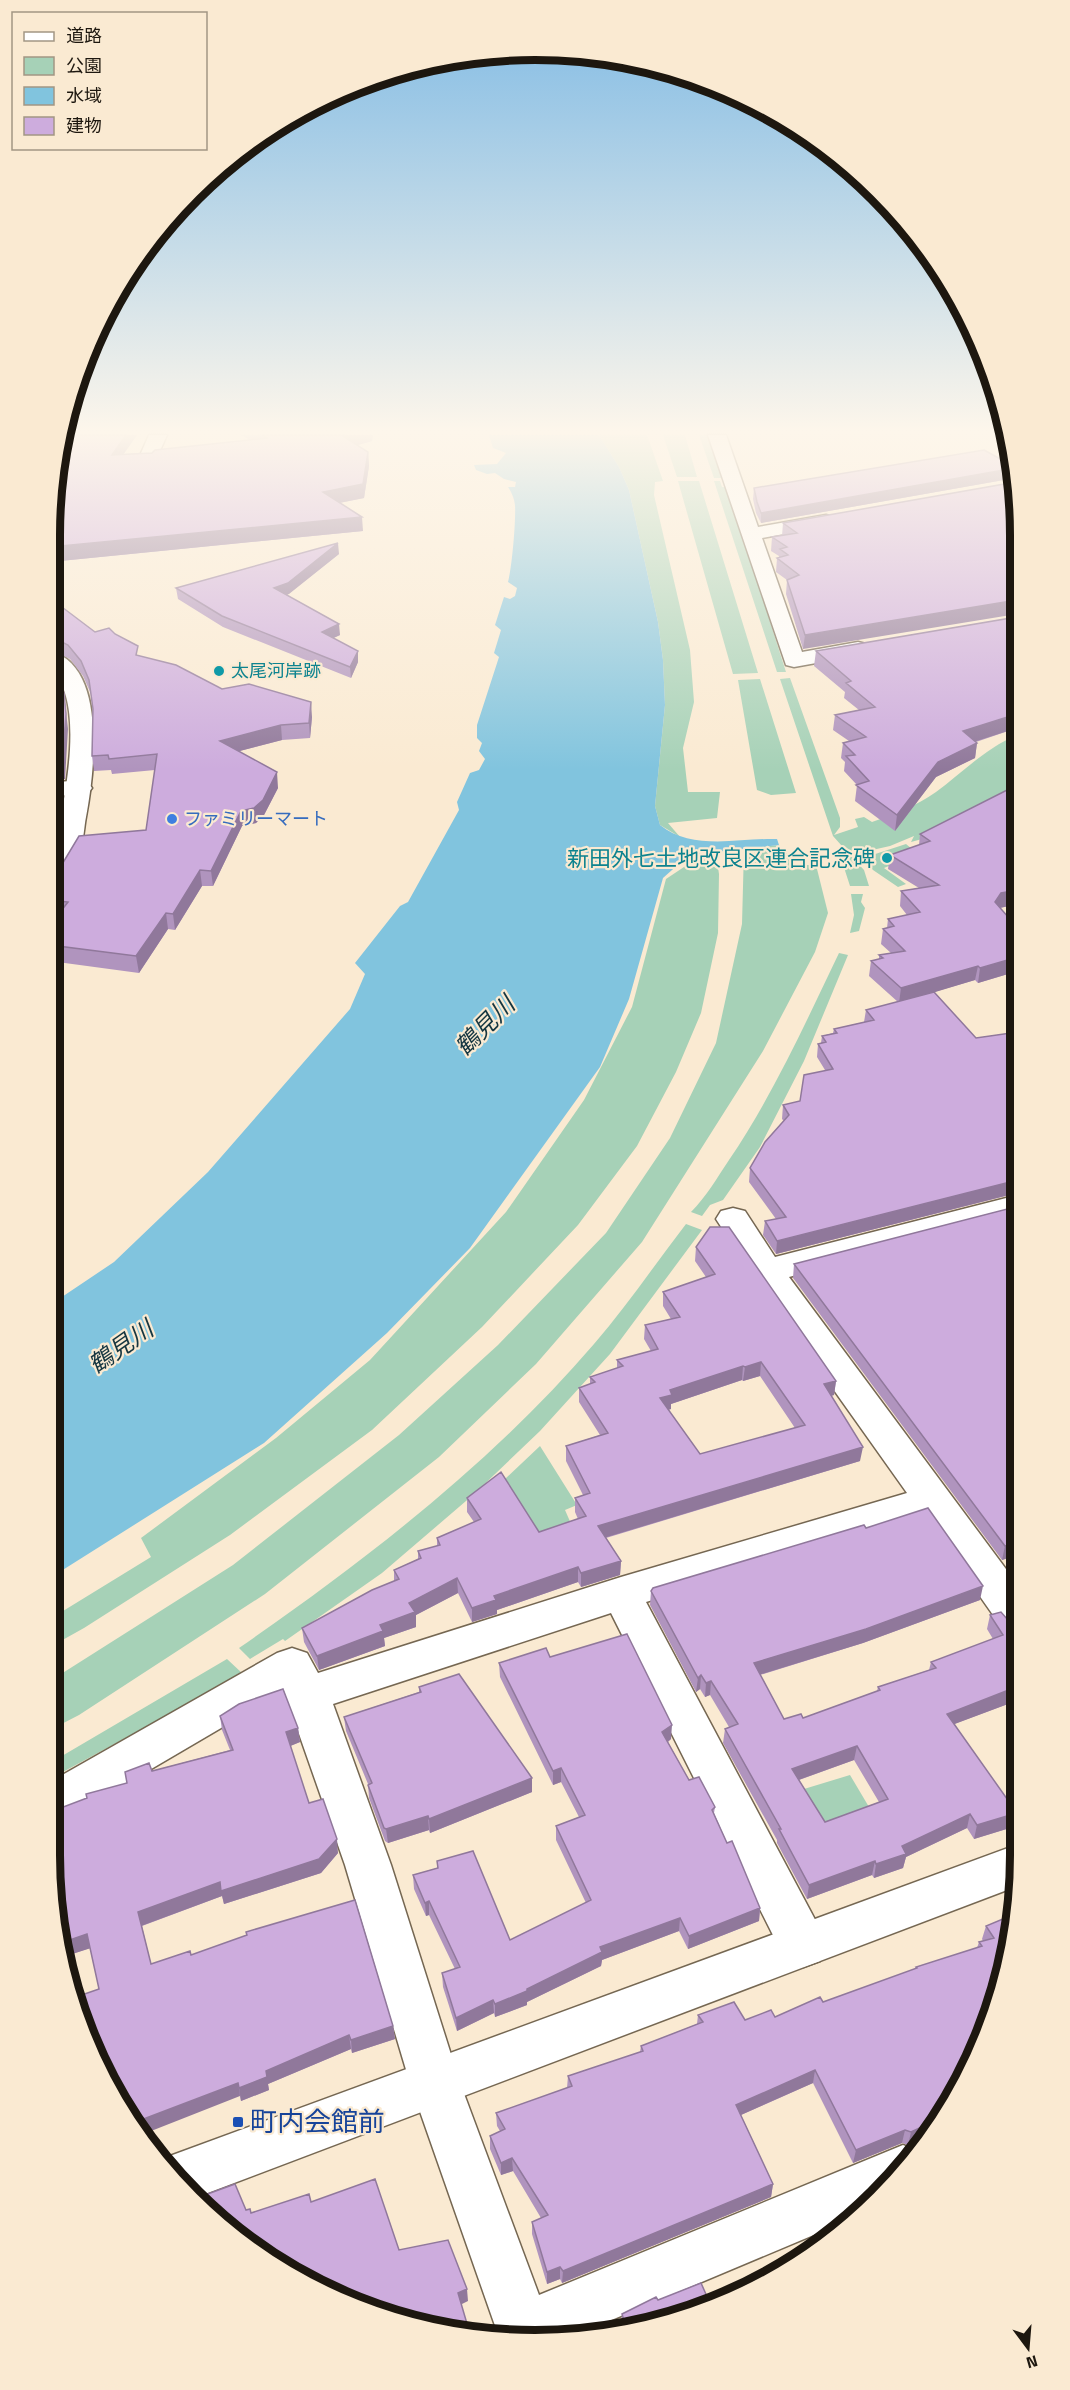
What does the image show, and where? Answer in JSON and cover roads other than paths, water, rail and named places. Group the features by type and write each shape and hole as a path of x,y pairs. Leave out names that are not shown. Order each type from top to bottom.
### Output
{"street":[{"path":"754,547 794,660 876,646"},
{"path":"60,666 65,670 68,698 83,738 79,788 67,849 60,861"},
{"path":"60,789 79,788"},
{"path":"767,1271 1010,1208"},
{"path":"733,1219 767,1271 1010,1606"},
{"path":"308,1694 621,1593 935,1500"},
{"path":"621,1593 803,1945"},
{"path":"60,1799 292,1665 308,1694 370,1872 435,2083 524,2330"},
{"path":"185,2175 1010,1868"},
{"path":"538,2330 880,2181"}],"water":[{"name":"鶴見川","path":"513,547 641,547 658,622 663,660 665,705 655,806 660,825 673,833 701,841 777,839 779,845 716,852 681,862 663,878 629,999 600,1067 470,1248 387,1333 264,1443 60,1572 60,1298 114,1262 208,1172 350,1009 365,974 355,963 400,906 408,902 459,810 457,802 470,773 479,770 485,759 479,751 482,743 477,738 477,725 499,657 494,653 501,630 495,625 504,597 510,599 515,596 517,588 508,582"}],"place":[{"name":"太尾河岸跡","path":"219,671"},
{"name":"ファミリーマート","path":"172,819"},
{"name":"新田外七土地改良区連合記念碑","path":"887,858"},
{"name":"町内会館前","path":"238,2122"}]}
